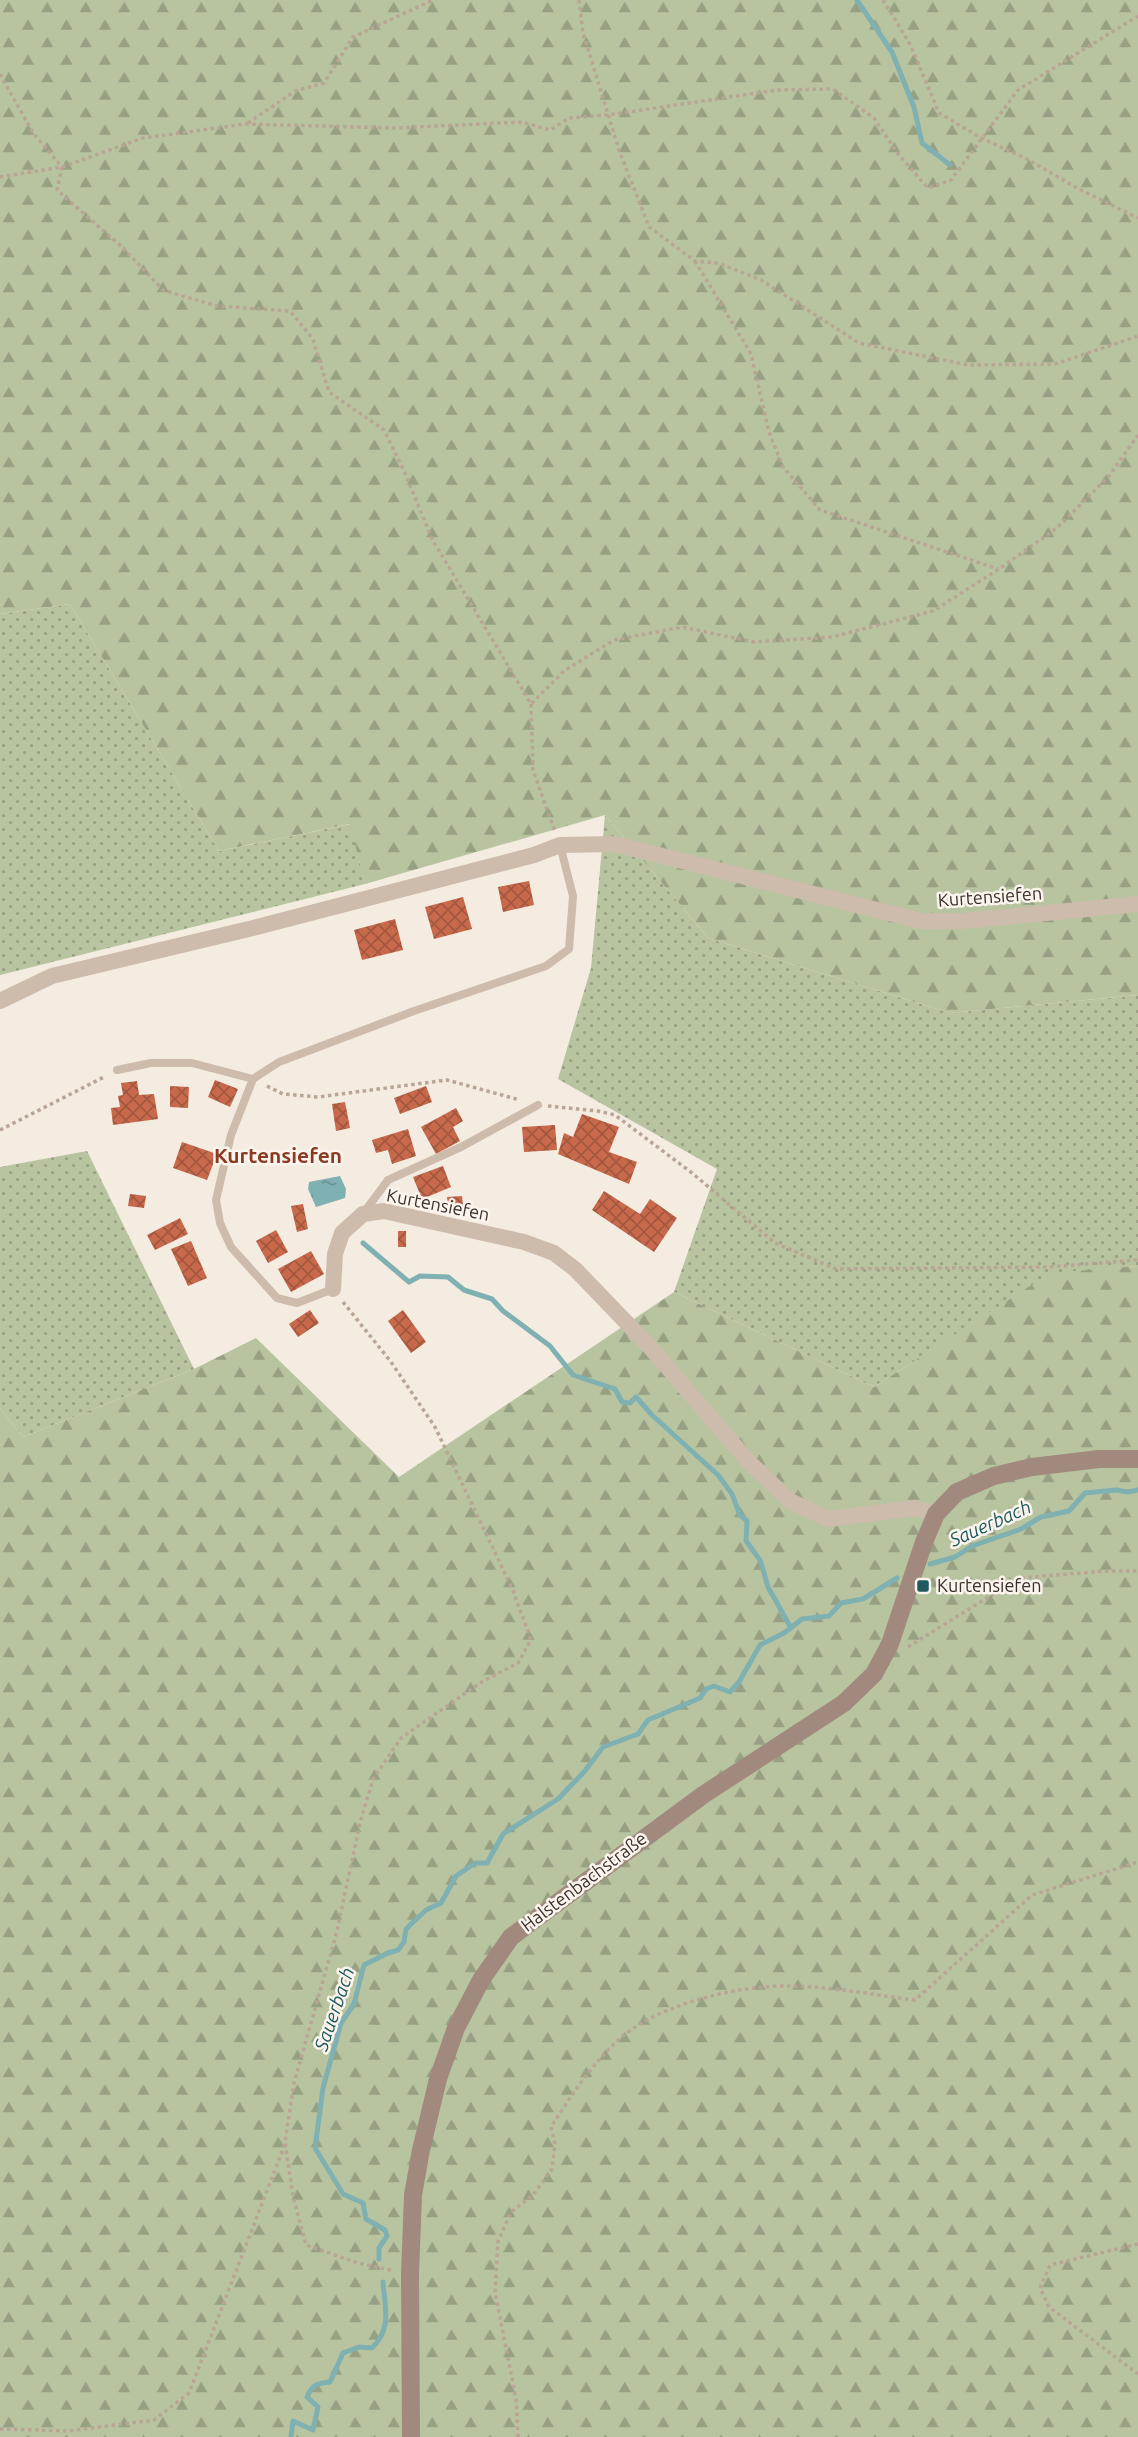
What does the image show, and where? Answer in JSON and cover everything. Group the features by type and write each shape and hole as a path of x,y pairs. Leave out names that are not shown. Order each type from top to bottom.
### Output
{"street":[{"name":"Kurtensiefen","path":"0,1001 52,976 253,929 534,855 560,845 615,844 921,921 964,921 1138,904"},
{"name":"Kurtensiefen","path":"333,1289 335,1254 342,1233 363,1214 384,1211 524,1242 554,1253 575,1269 650,1347 748,1461 790,1501 828,1519 914,1508 936,1514"},
{"path":"936,1514 957,1492 994,1476 1032,1466 1100,1460 1138,1460"},
{"name":"Halstenbachstraße","path":"411,2437 410,2274 413,2195 438,2079 456,2028 481,1980 511,1937 703,1795 844,1703 874,1674 890,1644 936,1514"}],"lane":[{"path":"333,1289 296,1303 277,1298 231,1247 220,1223 216,1200 231,1135 253,1079 279,1062 414,1011 547,966 569,949 573,896 560,845"},
{"path":"117,1070 152,1063 192,1063 253,1079"},
{"path":"363,1214 388,1180 461,1147 538,1105"}],"path":[{"path":"246,124 295,91 324,83 353,37 433,0"},
{"path":"579,0 583,33 618,150 649,227 695,261 751,354 769,432 783,467 820,510 999,569"},
{"path":"883,0 911,46 939,113 983,139 1027,159 1077,188 1138,218"},
{"path":"0,177 62,167 143,138 246,124 396,128 522,122 550,130 569,118 777,90 833,89 874,118 898,154 928,188 951,180 1018,90 1138,16"},
{"path":"0,74 33,133 62,167"},
{"path":"62,167 57,190 122,247 163,290 216,306 290,311 313,339 329,392 384,430 432,539 531,705 533,771 560,845"},
{"path":"695,261 718,263 761,280 859,343 968,365 1055,364 1138,336"},
{"path":"531,705 564,671 614,640 682,627 754,642 832,637 933,611 999,569 1057,527 1109,476 1138,435"},
{"path":"0,1130 117,1070"},
{"path":"253,1079 284,1094 318,1097 447,1080 538,1105 615,1115 692,1173 775,1243 836,1269 1047,1267 1138,1260"},
{"path":"0,2429 69,2431 154,2420 189,2393 285,2142 294,2083 336,1935 360,1823 373,1779 401,1738 480,1683 518,1663 531,1640 512,1588 435,1427 391,1362 333,1289"},
{"path":"890,1644 909,1647 1019,1578 1138,1571"},
{"path":"518,2437 516,2399 495,2292 498,2241 511,2212 533,2195 552,2169 555,2144 551,2127 575,2088 618,2040 661,2012 724,1993 790,1986 915,2000 1032,1895 1138,1862"},
{"path":"285,2142 293,2196 306,2245 358,2263 410,2274"},
{"path":"1138,2244 1050,2265 1040,2288 1049,2307 1138,2374"}],"green space":[{"path":"0,0 1138,0 1138,995 950,1013 708,938 605,815 365,884 350,824 219,851 70,604 0,614"},
{"path":"70,604 219,851 351,824 365,884 0,975 0,614"},
{"path":"605,815 708,938 950,1013 1138,995 1138,1266 1050,1274 874,1387 674,1292 717,1169 558,1079 591,968"},
{"path":"87,1151 194,1369 23,1437 0,1408 0,1167"},
{"path":"1138,1266 1138,2437 0,2437 0,1408 23,1437 194,1369 256,1338 399,1477 674,1292 874,1387 1050,1273"}],"water":[{"path":"340,1176 346,1189 345,1198 316,1207 308,1189 309,1182"}],"building":[{"path":"529,881 534,905 503,912 498,887"},
{"path":"463,897 472,929 434,939 425,907"},
{"path":"395,919 403,950 362,960 354,930"},
{"path":"215,1080 238,1089 230,1107 208,1097"},
{"path":"137,1081 139,1095 154,1094 158,1119 113,1125 111,1108 120,1107 118,1096 123,1095 121,1083"},
{"path":"170,1086 189,1087 188,1108 170,1107"},
{"path":"426,1086 432,1102 400,1114 394,1098"},
{"path":"345,1102 350,1128 336,1131 332,1104"},
{"path":"456,1108 463,1121 453,1127 460,1141 436,1154 421,1127"},
{"path":"582,1114 619,1127 609,1152 637,1162 629,1184 558,1154 564,1133 573,1137"},
{"path":"555,1125 557,1150 524,1152 522,1127"},
{"path":"408,1129 416,1156 392,1164 388,1150 376,1153 372,1140"},
{"path":"182,1142 217,1154 207,1180 173,1168"},
{"path":"443,1166 451,1187 422,1199 413,1177"},
{"path":"604,1191 640,1214 650,1199 677,1218 654,1252 592,1210"},
{"path":"130,1194 146,1196 144,1208 128,1206"},
{"path":"462,1196 463,1205 448,1206 447,1197"},
{"path":"303,1204 308,1229 297,1232 291,1206"},
{"path":"180,1218 188,1234 155,1250 147,1235"},
{"path":"276,1230 288,1252 268,1263 256,1241"},
{"path":"398,1231 406,1231 406,1247 398,1247"},
{"path":"191,1241 207,1278 188,1286 171,1249"},
{"path":"311,1251 324,1274 291,1292 278,1269"},
{"path":"310,1310 319,1323 298,1337 289,1324"},
{"path":"403,1310 426,1342 411,1353 388,1321"}],"waterway":[{"path":"857,0 892,52 914,107 922,143 950,165"},
{"path":"363,1243 409,1282 420,1276 448,1277 464,1290 492,1299 503,1311 550,1346 573,1375 615,1389 622,1402 630,1403 636,1397 718,1475 732,1494 740,1515 747,1521 746,1541 760,1560 768,1587 791,1628"},
{"name":"Sauerbach","path":"930,1564 955,1557 972,1546 1021,1529 1041,1517 1069,1511 1085,1493 1138,1490"},
{"name":"Sauerbach","path":"379,2259 379,2248 387,2236 385,2230 366,2219 363,2203 343,2194 315,2148 323,2088 341,2023 354,2004 364,1965 398,1950 404,1942 406,1929 426,1910 441,1903 456,1876 475,1863 487,1863 503,1834 558,1799 603,1747 638,1734 648,1720 700,1698 706,1689 714,1686 730,1692 739,1682 760,1645 784,1633 802,1619 829,1616 841,1603 863,1599 897,1578"},
{"name":"Sauerbach","path":"291,2437 293,2421 313,2430 318,2407 307,2397 316,2385 330,2382 343,2353 359,2347 372,2348 378,2341 386,2318 383,2282"}],"place":[{"name":"Kurtensiefen","path":"923,1586"}],"district":[{"name":"Kurtensiefen","path":"278,1156"}]}
